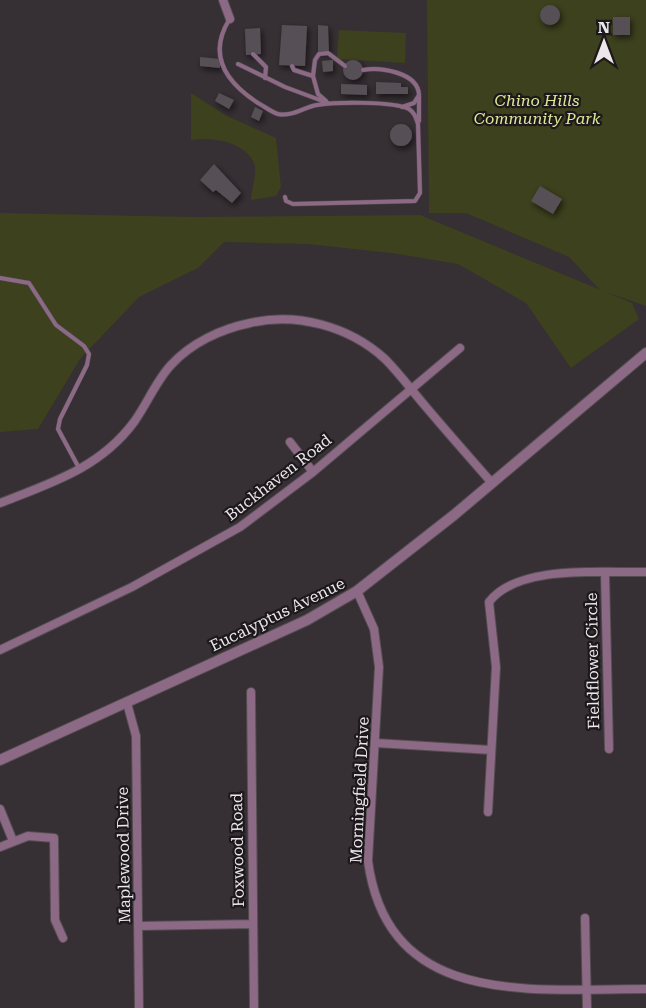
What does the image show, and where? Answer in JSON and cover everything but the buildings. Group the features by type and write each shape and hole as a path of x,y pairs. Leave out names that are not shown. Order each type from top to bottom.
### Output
{"street":[{"path":"223,0 230,19"},
{"path":"0,503 80,469 114,447 134,421 170,365 198,344 227,328 262,320 297,318 333,328 358,340 384,359 492,483"},
{"name":"Buckhaven Road","path":"0,650 132,587 240,527 313,471 460,348"},
{"name":"Eucalyptus Avenue","path":"0,760 307,620 357,591 492,483 646,353"},
{"path":"290,442 313,471"},
{"path":"488,812 496,666 489,602 498,591 538,577 646,572"},
{"name":"Fieldflower Circle","path":"605,573 609,749"},
{"name":"Morningfield Drive","path":"357,591 374,629 380,667 368,861 372,891 380,914 401,945 425,967 456,982 490,990 646,989"},
{"name":"Foxwood Road","path":"250,692 254,1008"},
{"name":"Maplewood Drive","path":"127,703 136,735 139,1008"},
{"path":"376,743 491,750"},
{"path":"0,809 13,841"},
{"path":"0,847 28,836 54,838 55,920 63,938"},
{"path":"585,918 587,1008"},
{"path":"138,926 253,924"}],"lane":[{"path":"230,19 220,46 223,68 228,79 242,93 276,114 297,112 329,103"},
{"path":"253,54 266,67 265,78"},
{"path":"329,103 318,94 313,76 315,60 319,54 332,55 345,66"},
{"path":"238,64 265,78 329,103 402,107 414,103 419,95"},
{"path":"292,66 294,70 313,76"},
{"path":"285,197 286,201 293,204 415,201 420,193 419,95 415,85 399,73 381,68 363,70"},
{"path":"402,107 415,115 418,124"},
{"path":"0,278 29,283 56,325 84,346 89,354 87,365 60,419 58,429 80,469"}],"green space":[{"name":"Chino Hills Community Park","path":"427,0 646,0 646,306 600,290 569,257 466,213 429,213"},
{"path":"339,30 406,33 405,63 337,59"},
{"path":"191,93 227,116 276,138 281,187 276,196 251,200 255,167 243,150 217,140 191,140"},
{"path":"0,213 192,217 420,215 632,303 639,319 571,368 526,303 458,264 392,253 307,244 224,242 198,268 139,297 80,359 38,429 0,432"}]}
